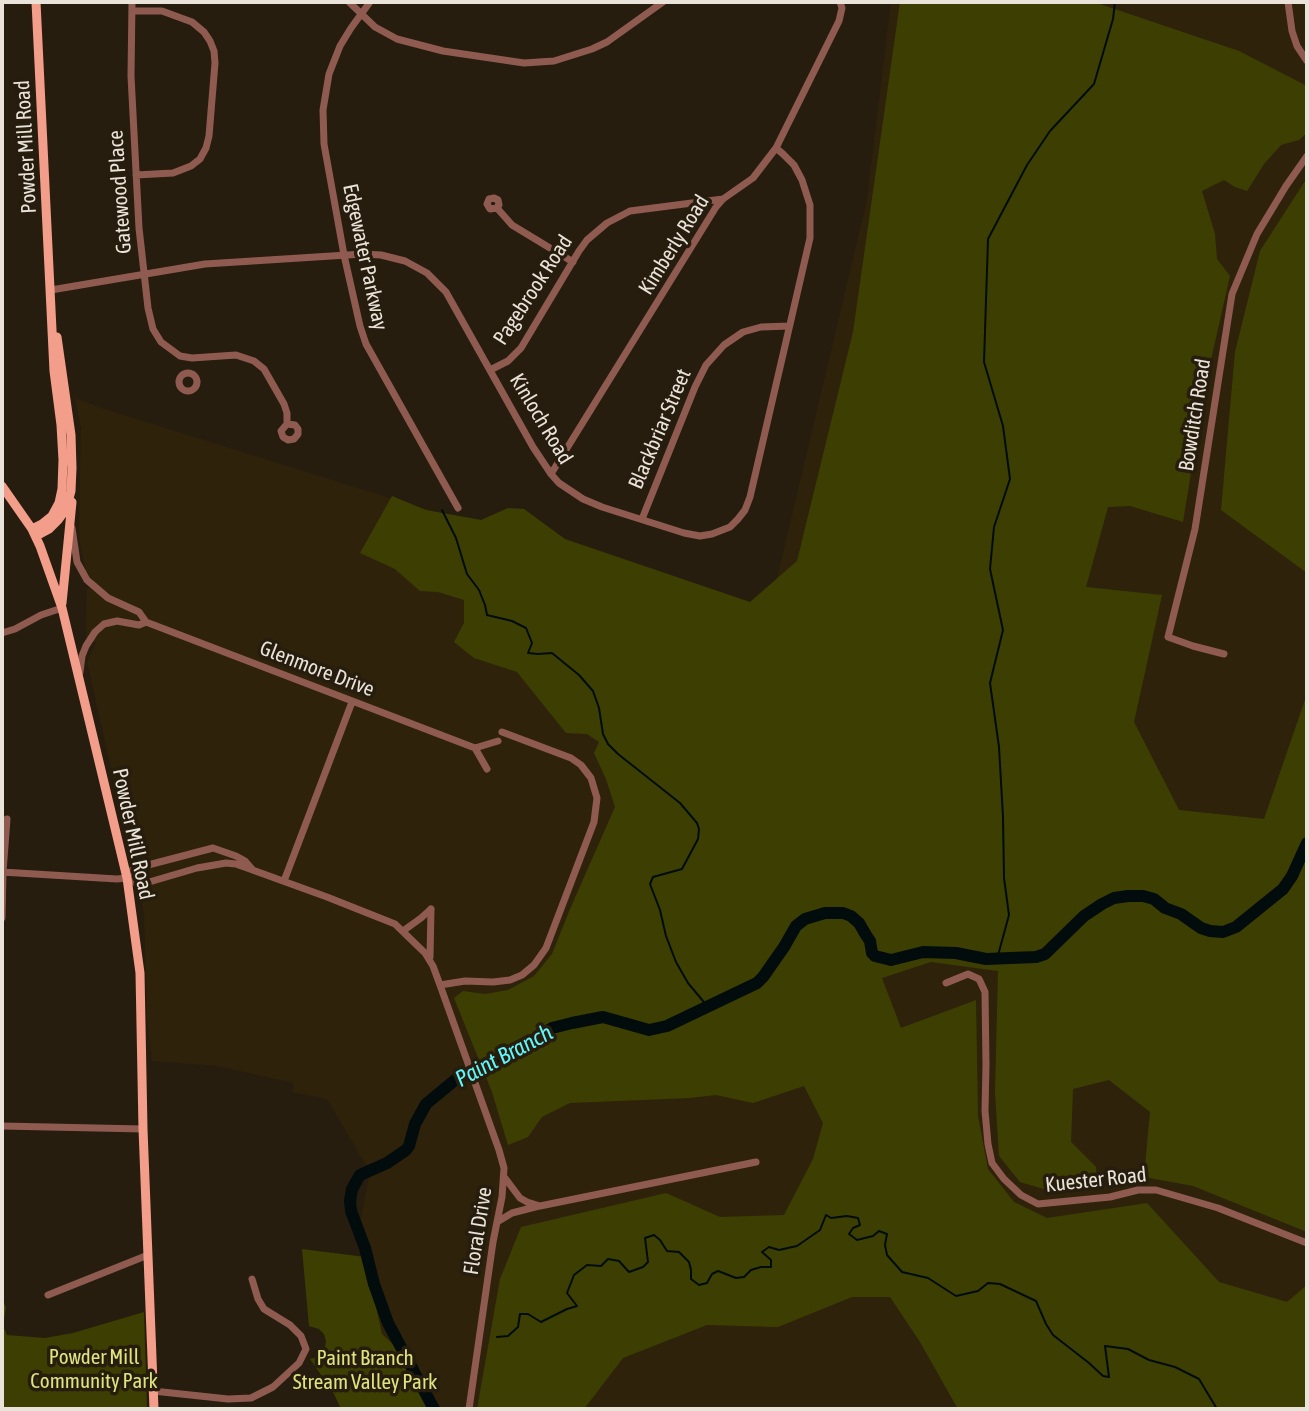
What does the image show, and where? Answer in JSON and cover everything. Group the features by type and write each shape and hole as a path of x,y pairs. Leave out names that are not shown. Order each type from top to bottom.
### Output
{"main road":[{"name":"Powder Mill Road","path":"34,532 52,516 59,503 63,460 54,371 36,2"},
{"name":"Powder Mill Road","path":"34,532 48,529 58,520 66,509 71,491 71,435 51,290"},
{"path":"62,608 72,511 72,468"},
{"path":"2,486 34,532"},
{"name":"Powder Mill Road","path":"34,532 62,608 127,878 140,973 142,1129 154,1409"}],"street":[{"name":"Gatewood Place","path":"132,2 131,76 136,175 148,308 153,329 161,342 180,356 192,358"},
{"path":"349,2 380,31 403,41 458,54 534,63 560,60 599,46 663,2"},
{"name":"Edgewater Parkway","path":"370,2 360,13 334,60 323,110 324,144 344,255 366,344 458,508"},
{"name":"Kimberly Road","path":"551,474 716,207 753,178 775,148 839,21 840,2"},
{"path":"1287,2 1297,46 1307,61"},
{"path":"132,11 162,11 191,22 204,32 210,41 215,63 209,136 200,159 173,173 136,175"},
{"name":"Kinloch Road","path":"51,290 205,264 344,255 381,255 405,261 427,274 446,292 533,447 551,474 567,489 601,507 684,533 700,536 712,534 730,527 745,510 750,497 810,239 810,205 799,172 775,148"},
{"name":"Bowditch Road","path":"1224,654 1168,637 1195,528 1232,294 1257,234 1307,156"},
{"name":"Pagebrook Road","path":"490,370 508,361 521,348 587,240 596,231 618,216 645,208 723,199"},
{"path":"497,208 512,225 573,262"},
{"name":"Blackbriar Street","path":"642,519 695,387 711,359 724,345 743,332 761,327 789,326"},
{"path":"188,373 192,358 236,355 254,361 264,369 272,382 287,413 287,424"},
{"path":"72,511 72,534 78,562 87,580 108,598 139,612 146,622 139,625 117,621 104,624 95,632 82,656 81,687"},
{"path":"2,634 62,608"},
{"name":"Glenmore Drive","path":"146,622 475,748"},
{"path":"284,881 352,702"},
{"path":"440,985 465,981 510,980 522,975 534,965 546,948 594,822 597,798 590,778 581,765 571,758 502,732"},
{"path":"487,769 475,748 498,741"},
{"path":"2,918 2,872 7,819"},
{"name":"Floral Drive","path":"127,878 133,869 213,848 236,856 252,870"},
{"name":"Floral Drive","path":"2,872 127,878 139,885 197,868 236,864 395,924 425,953 440,985 504,1168 469,1409"},
{"path":"403,931 431,909 429,960"},
{"name":"Kuester Road","path":"946,983 968,974 979,979 985,992 985,1111 988,1144 992,1163 1021,1195 1038,1204 1156,1190 1218,1208 1307,1243"},
{"path":"2,1126 142,1129"},
{"path":"497,1222 512,1213 540,1206 756,1162"},
{"path":"504,1178 520,1198 540,1206"},
{"path":"48,1295 148,1255"},
{"path":"153,1391 228,1399 251,1398 273,1387 299,1363 306,1349 301,1336 290,1325 264,1309 252,1279"}],"shaded area":[{"path":"891,2 1307,2 1307,1409 433,1409 435,1403 420,1369 382,1334 359,1228 370,1172 327,1099 292,1092 294,1083 218,1066 152,1061 147,1018 144,913 87,662 96,643 86,638 87,589 94,582 86,570 81,551 81,427 75,398 768,616 867,200"}],"green space":[{"path":"900,2 1094,2 1239,51 1307,86 1307,133 1299,140 1281,145 1264,164 1247,191 1224,180 1202,191 1215,234 1217,259 1230,276 1205,386 1183,522 1130,506 1108,507 1086,587 1162,595 1134,722 1179,810 1264,819 1307,694 1307,1232 1193,1186 1144,1177 1150,1112 1109,1080 1073,1089 1071,1142 1096,1167 1097,1188 1057,1193 1020,1182 999,1156 995,1092 998,971 931,962 882,978 901,1028 976,1000 978,1116 988,1169 1014,1202 1047,1218 1147,1203 1219,1282 1287,1302 1307,1285 1307,1409 958,1409 920,1342 890,1297 852,1297 778,1327 707,1325 623,1358 584,1409 477,1409 500,1279 521,1227 666,1193 720,1217 784,1215 813,1159 823,1123 804,1086 753,1103 716,1095 570,1103 542,1117 528,1137 508,1145 492,1092 454,998 463,991 485,994 508,990 534,976 552,954 615,807 594,753 599,742 587,734 566,733 517,672 474,658 454,642 464,623 464,600 438,592 420,591 395,569 360,553 392,496 426,510 481,520 508,508 524,509 565,539 750,602 797,561 853,332"},
{"path":"1307,178 1307,573 1221,510 1235,352 1260,251"},
{"name":"Paint Branch Stream Valley Park","path":"302,1249 365,1257 382,1334 420,1369 435,1403 433,1409 341,1409 310,1359 319,1356 326,1341 319,1329 309,1326"},
{"name":"Powder Mill Community Park","path":"2,1299 6,1307 3,1326 7,1335 45,1338 73,1333 144,1312 147,1409 2,1409"}],"waterway":[{"path":"997,959 1009,915 1004,878 999,747 990,683 1003,630 990,569 994,527 1010,479 1003,426 984,362 988,239 1027,165 1050,131 1094,84 1113,19 1115,2"},
{"path":"442,510 456,538 467,574 479,590 487,615 512,621 526,628 532,643 528,653 552,653 579,675 593,691 608,744 680,803 697,823 698,839 682,869 653,877 650,884 676,962 688,983 708,1007"},
{"name":"Paint Branch","path":"434,1409 388,1323 350,1201 352,1189 360,1175 387,1163 406,1150 415,1124 426,1104 455,1080 515,1052 552,1028 603,1017 649,1030 667,1026 757,983 796,926 805,919 825,913 851,916 859,923 870,941 872,953 891,960 923,952 956,953 986,959 1036,957 1045,954 1084,916 1102,904 1114,898 1128,896 1154,899 1201,928 1223,932 1236,927 1283,889 1307,843"},
{"path":"497,1337 508,1336 518,1327 520,1314 528,1314 541,1322 577,1306 567,1293 574,1275 587,1265 601,1266 608,1259 619,1261 629,1272 643,1267 648,1262 645,1238 654,1235 667,1251 679,1252 689,1262 691,1279 699,1285 707,1283 712,1274 718,1271 736,1278 744,1277 751,1270 771,1267 771,1260 762,1252 769,1247 779,1250 797,1246 820,1230 826,1215 831,1218 847,1216 858,1218 860,1225 853,1228 849,1234 857,1240 873,1236 879,1231 887,1234 887,1255 902,1272 928,1278 956,1296 978,1291 988,1283 1000,1284 1036,1301 1053,1335 1103,1376 1109,1377 1105,1346 1128,1349 1199,1379 1217,1409"},
{"path":"422,1385 428,1380"}]}
